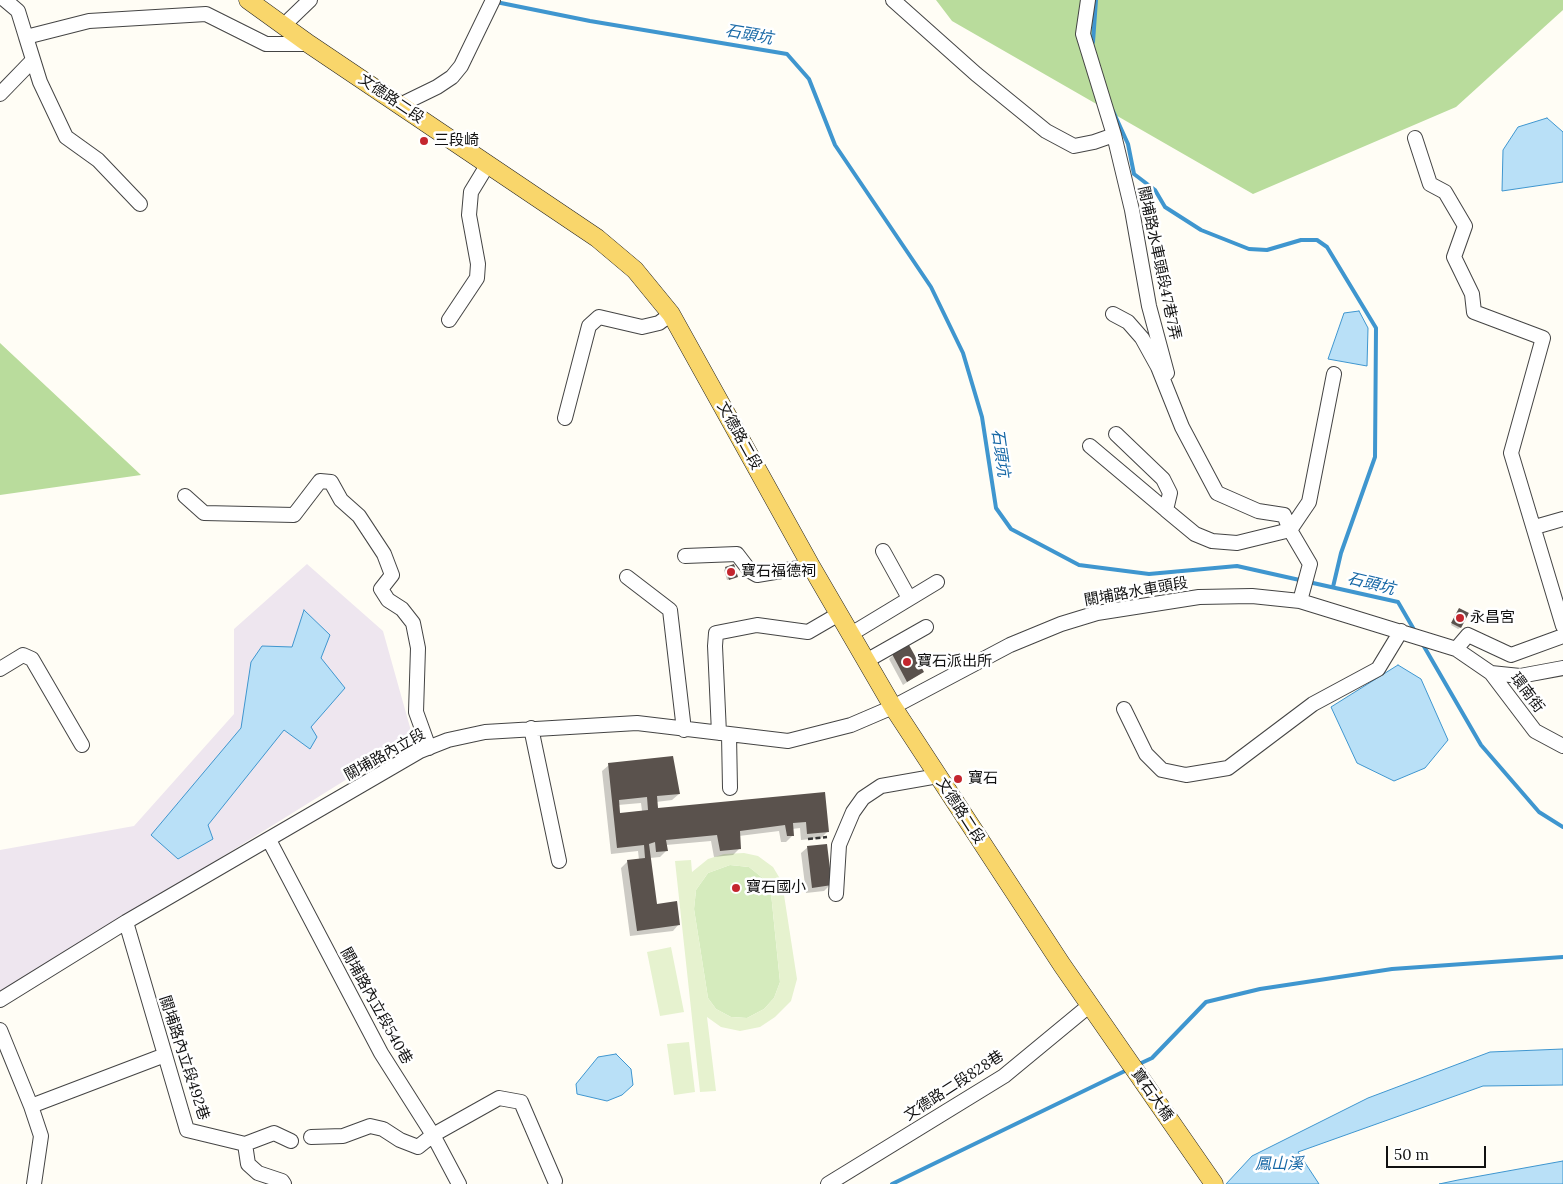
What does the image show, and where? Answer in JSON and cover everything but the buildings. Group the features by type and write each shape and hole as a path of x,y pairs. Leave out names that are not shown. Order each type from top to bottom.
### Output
{"main road":[{"name":"文德路二段","path":"248,0 309,44 596,238 634,270 671,314 811,566 893,707 1090,1006"},
{"name":"寶石大橋","path":"1090,1006 1214,1184"}],"street":[{"path":"5,0 18,11 40,82 66,137 98,160 140,204"},
{"path":"284,25 310,0"},
{"path":"895,0 976,74 1046,131 1074,146 1114,135"},
{"name":"關埔路水車頭段47巷7弄","path":"1088,0 1083,34 1114,135 1132,210 1149,306 1182,427"},
{"path":"400,105 437,88 452,77 461,66 491,4"},
{"path":"26,37 89,21 206,14 266,44 309,44"},
{"path":"0,94 33,60"},
{"path":"1415,138 1430,184 1445,192 1465,226 1454,257 1472,294 1474,312 1543,338 1511,453 1535,527 1563,626"},
{"path":"449,320 477,278 478,264 470,215 471,192 488,164"},
{"path":"565,418 589,326 598,317 642,327 659,323 671,314"},
{"path":"1113,314 1128,322 1142,338 1158,367 1182,427 1217,493 1258,511 1284,515 1290,530 1310,564 1300,602"},
{"path":"1090,446 1195,534 1212,541 1237,544 1290,530 1310,502 1334,374"},
{"path":"1116,434 1163,479 1170,493 1166,510"},
{"path":"185,496 204,513 294,515 320,481 331,482 341,500 359,516 384,554 392,575 381,589 388,600 402,609 413,623 418,648 416,712 429,748"},
{"path":"1535,527 1563,519"},
{"path":"883,551 910,598"},
{"path":"685,556 737,554 750,571 757,575 811,566"},
{"path":"627,578 670,610 684,730"},
{"path":"850,634 937,582"},
{"name":"關埔路水車頭段","path":"893,707 1010,645 1038,633 1097,613 1199,597 1252,596 1300,602 1456,649"},
{"path":"730,788 715,646 716,632 757,625 808,632 839,614"},
{"path":"866,661 926,626"},
{"path":"1124,709 1146,754 1162,770 1186,775 1228,768 1313,704 1378,669 1401,631"},
{"path":"1563,636 1511,655 1468,635 1456,649 1491,673 1520,676 1563,668"},
{"path":"0,669 22,656 32,659 82,745"},
{"name":"環南街","path":"1491,673 1535,731 1563,746"},
{"name":"關埔路內立段","path":"0,1000 126,922 429,748 448,740 485,732 637,723 788,741 851,725 893,707"},
{"path":"531,728 559,861"},
{"path":"836,894 839,845 853,812 863,798 881,786 938,776"},
{"name":"關埔路內立段540巷","path":"269,840 381,1053 432,1135 459,1184"},
{"name":"關埔路內立段492巷","path":"126,922 187,1130 246,1144"},
{"name":"文德路二段828巷","path":"828,1184 1004,1076 1090,1006"},
{"path":"0,1030 41,1136 34,1184"},
{"path":"31,1106 165,1054"},
{"path":"311,1136 343,1136 370,1126 384,1129 400,1140 418,1147 432,1135 499,1098 521,1102 555,1181"},
{"path":"284,1184 282,1180 258,1173 248,1164 246,1144 274,1133 291,1141"}],"shaded area":[{"path":"307,564 383,631 413,738 0,995 0,850 134,826 234,714 234,629"}],"green space":[{"path":"936,0 1563,0 1563,10 1456,107 1253,194 952,21"},
{"path":"0,343 141,475 0,495"},
{"path":"744,853 758,856 773,867 782,882 797,979 791,1001 775,1017 760,1027 740,1031 721,1027 707,1017 716,1091 700,1092 675,861 691,860 692,872 708,859 724,854","holes":["730,865 749,867 764,879 771,893 780,982 774,998 764,1009 747,1018 731,1017 716,1009 708,998 694,909 696,890 708,873"]},
{"path":"730,865 749,867 764,879 771,893 780,982 774,998 764,1009 747,1018 731,1017 716,1009 708,998 694,909 696,890 708,873"},
{"path":"671,947 684,1012 660,1016 647,952"},
{"path":"689,1042 695,1092 674,1095 667,1044"}],"water":[{"path":"1547,118 1563,132 1563,182 1502,191 1503,150 1518,127"},
{"path":"1359,311 1368,328 1367,366 1328,359 1344,313"},
{"path":"304,610 330,635 321,658 345,688 311,727 317,737 310,749 284,730 208,825 213,839 178,859 151,835 241,728 251,662 262,646 292,647"},
{"path":"1398,665 1421,679 1448,740 1425,768 1394,781 1357,763 1331,707"},
{"name":"鳳山溪","path":"1563,1049 1563,1085 1483,1086 1298,1152 1319,1184 1226,1184 1252,1156 1368,1098 1490,1052"},
{"path":"616,1054 631,1069 633,1085 622,1095 607,1101 577,1094 576,1084 598,1057"},
{"path":"1563,1161 1563,1184 1439,1184 1458,1180"}],"waterway":[{"path":"1093,42 1096,0"},
{"name":"石頭坑","path":"496,2 590,21 787,54 809,79 835,145 931,287 963,353 982,417 996,508 1011,529 1079,565 1149,574 1237,566 1398,602 1416,633"},
{"path":"1113,111 1128,144 1134,174 1155,190 1165,207 1201,230 1249,249 1267,250 1301,240 1317,240 1327,247 1376,328 1375,457 1341,553 1333,587"},
{"name":"石頭坑","path":"1422,643 1481,745 1539,812 1563,827"},
{"path":"1137,1065 1152,1058 1206,1002 1260,989 1392,969 1563,957"},
{"path":"892,1184 1129,1069"}],"place":[{"name":"三段崎","path":"424,141"},
{"name":"寶石福德祠","path":"731,572"},
{"name":"永昌宮","path":"1460,618"},
{"name":"寶石派出所","path":"907,662"},
{"name":"寶石","path":"958,779"},
{"name":"寶石國小","path":"736,888"}]}
